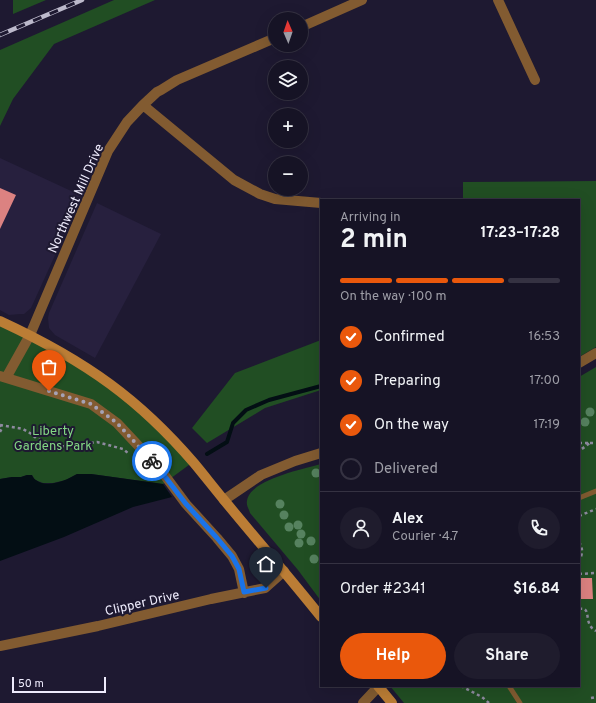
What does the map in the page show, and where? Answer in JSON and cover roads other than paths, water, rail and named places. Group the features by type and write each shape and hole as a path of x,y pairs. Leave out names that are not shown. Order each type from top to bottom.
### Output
{"main road":[{"path":"0,321 30,335 78,362 111,384 138,407 167,434 193,462 320,616"},
{"path":"379,687 392,703"}],"street":[{"path":"308,24 362,0"},
{"path":"498,0 535,80"},
{"name":"Northwest Mill Drive","path":"3,377 30,335 108,151 127,122 157,92 177,80 268,41"},
{"path":"143,105 234,180 260,194 275,199 320,203"},
{"path":"580,362 596,353"},
{"path":"3,377 91,404 117,423 160,470 186,504 232,556 239,569 244,592"},
{"path":"224,500 261,475 295,461 320,453"},
{"name":"Clipper Drive","path":"0,646 98,626 211,599 266,588 284,571"},
{"path":"363,703 377,687"}],"lane":[{"path":"580,498 596,491"},
{"path":"510,687 520,703"}],"waterway":[{"path":"207,454 227,442 233,423 246,410 269,400 320,386"}],"railway":[{"path":"0,35 82,0"}],"park label":[{"name":"Liberty Gardens Park","path":"53,438"}]}
